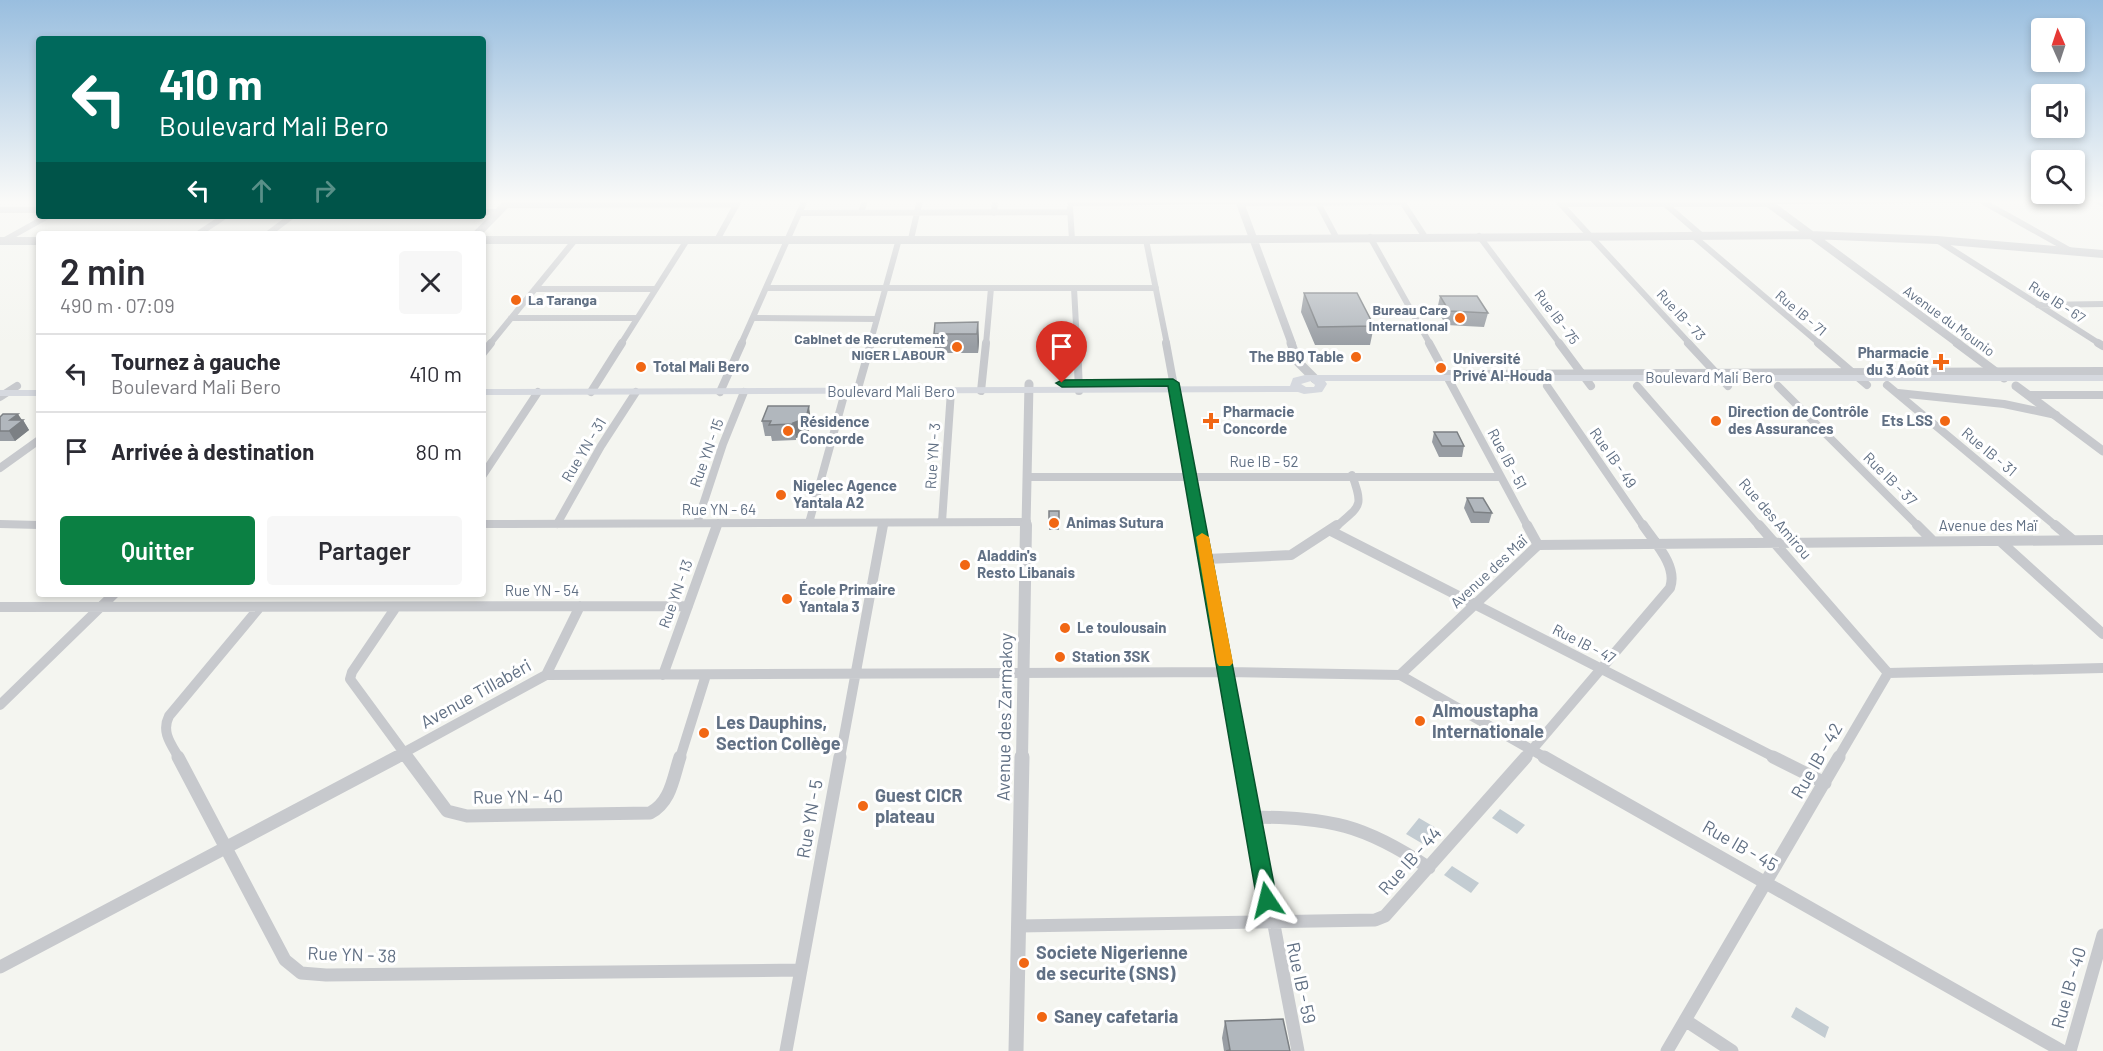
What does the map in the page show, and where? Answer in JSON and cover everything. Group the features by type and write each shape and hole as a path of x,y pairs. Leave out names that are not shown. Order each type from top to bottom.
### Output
{"main road":[{"name":"Boulevard Mali Bero","path":"486,392 538,392 593,388 636,392 722,388 744,392 981,387 1174,387 1450,380 2000,375 2103,378"},
{"name":"Boulevard Mali Bero","path":"1450,380 1547,386 1587,380 1637,386 1722,379 1778,386 1859,378 1891,389 2103,386"},
{"name":"Boulevard Mali Bero","path":"486,385 951,392 981,387"},
{"path":"2,392 17,386 36,386"},
{"path":"2,392 36,393"}],"street":[{"path":"486,349 568,249"},
{"path":"593,388 681,249"},
{"path":"722,388 783,249"},
{"path":"809,523 877,319 895,249"},
{"name":"Rue IB - 59","path":"1148,249 1207,559 1271,921 1298,1051"},
{"path":"1259,249 1298,362 1298,384"},
{"name":"Rue IB - 51","path":"1377,249 1538,544"},
{"name":"Rue IB - 75","path":"1489,249 1587,380"},
{"name":"Rue IB - 73","path":"1602,249 1722,379"},
{"name":"Rue IB - 71","path":"1713,249 1859,378"},
{"name":"Avenue du Mounio","path":"1829,249 2000,375"},
{"name":"Rue IB - 67","path":"1951,249 2103,346"},
{"path":"2047,249 2102,255"},
{"path":"766,288 1156,288"},
{"path":"981,387 992,288"},
{"path":"1074,288 1079,387"},
{"path":"535,289 655,289"},
{"path":"2038,305 2103,304"},
{"path":"511,318 637,318"},
{"path":"753,318 877,319"},
{"path":"1298,362 1318,384"},
{"name":"Boulevard Mali Bero","path":"2000,375 2103,371"},
{"name":"Rue IB - 49","path":"1547,386 1657,545"},
{"name":"Rue des Amirou","path":"1637,386 1888,673"},
{"name":"Rue IB - 37","path":"1778,386 1933,541"},
{"path":"2016,386 2103,451"},
{"name":"Avenue des Zarmakoy","path":"1016,1051 1028,388"},
{"path":"1891,389 2004,404 2056,416"},
{"name":"Rue IB - 31","path":"1891,389 2073,540"},
{"path":"486,470 538,392"},
{"name":"Rue YN - 31","path":"558,524 636,392"},
{"name":"Rue YN - 15","path":"697,523 723,444 744,392"},
{"name":"Rue YN - 3","path":"942,522 951,392"},
{"path":"2029,395 2103,395"},
{"path":"0,468 36,442"},
{"path":"1207,559 1291,555 1331,531 1360,502 1352,476"},
{"name":"Rue IB - 52","path":"1028,477 1501,477"},
{"name":"Rue YN - 64","path":"486,524 1027,522"},
{"name":"Rue YN - 13","path":"663,675 718,523"},
{"name":"Rue YN - 5","path":"786,1051 883,523"},
{"path":"0,524 36,525"},
{"name":"Rue IB - 47","path":"1331,531 1825,783"},
{"name":"Avenue des Maï","path":"1400,675 1476,606 1538,544 1657,545 2103,540"},
{"path":"2000,541 2103,634"},
{"name":"Rue IB - 44","path":"1019,926 1381,919 1533,749 1670,588 1674,580 1673,573 1657,545"},
{"path":"0,705 111,597"},
{"path":"546,675 580,606"},
{"name":"Rue YN - 54","path":"0,607 688,606"},
{"name":"Rue YN - 40","path":"396,607 352,672 350,679 406,752 447,811 457,815 650,813 660,808 666,801 706,675"},
{"name":"Rue YN - 38","path":"259,608 169,716 165,724 165,732 285,960 301,973 326,975 801,970"},
{"path":"1888,673 2103,668"},
{"path":"1024,673 1226,672 1400,675"},
{"name":"Avenue Tillabéri","path":"0,967 406,752 546,675 1024,673"},
{"name":"Rue IB - 42","path":"1667,1051 1888,673"},
{"name":"Rue IB - 45","path":"1400,675 2062,1051"},
{"path":"1252,817 1321,819 1350,824 1375,834 1429,868"},
{"name":"Rue IB - 40","path":"2070,1051 2103,935"},
{"path":"1685,1020 1732,1051"}],"shaded area":[{"path":"1500,809 1525,825 1517,834 1492,818"},
{"path":"1419,818 1436,828 1423,844 1406,834"},
{"path":"1452,866 1479,883 1471,893 1444,875"},
{"path":"1796,1007 1829,1027 1825,1038 1791,1017"}],"building":[{"path":"1304,293 1357,293 1374,326 1318,327"},
{"path":"1440,296 1477,296 1488,313 1449,311"},
{"path":"978,322 977,334 934,334 935,323"},
{"path":"768,406 809,406 806,418 794,424 769,425 771,421 762,421"},
{"path":"3,414 18,414 10,420 23,420 9,431 0,431 0,417"},
{"path":"1434,432 1457,432 1464,446 1442,446"},
{"path":"1467,498 1483,498 1492,513 1474,512"},
{"name":"Animas Sutura","path":"1049,511 1059,511 1059,525 1049,525"},
{"path":"1283,1019 1290,1051 1226,1051 1230,1050 1225,1021"}],"slow traffic":[{"path":"1202,537 1225,663"}],"place":[{"name":"La Taranga","path":"516,300"},
{"name":"Bureau Care International","path":"1460,318"},
{"name":"Cabinet de Recrutement NIGER LABOUR","path":"957,347"},
{"name":"The BBQ Table","path":"1356,357"},
{"name":"Pharmacie du 3 Août","path":"1941,362"},
{"name":"Total Mali Bero","path":"641,367"},
{"name":"Université Privé Al-Houda","path":"1441,368"},
{"name":"Pharmacie Concorde","path":"1211,421"},
{"name":"Direction de Contrôle des Assurances","path":"1716,421"},
{"name":"Ets LSS","path":"1945,421"},
{"name":"Résidence Concorde","path":"788,431"},
{"name":"Nigelec Agence Yantala A2","path":"781,495"},
{"name":"Animas Sutura","path":"1054,523"},
{"name":"Aladdin's Resto Libanais","path":"965,565"},
{"name":"École Primaire Yantala 3","path":"787,599"},
{"name":"Le toulousain","path":"1065,628"},
{"name":"Station 3SK","path":"1060,657"},
{"name":"Almoustapha Internationale","path":"1420,721"},
{"name":"Les Dauphins, Section Collège","path":"704,733"},
{"name":"Guest CICR plateau","path":"863,806"},
{"name":"Societe Nigerienne de securite (SNS)","path":"1024,963"},
{"name":"Saney cafetaria","path":"1042,1017"}],"route":[{"path":"1062,383 1173,383 1207,559 1267,900"}]}
